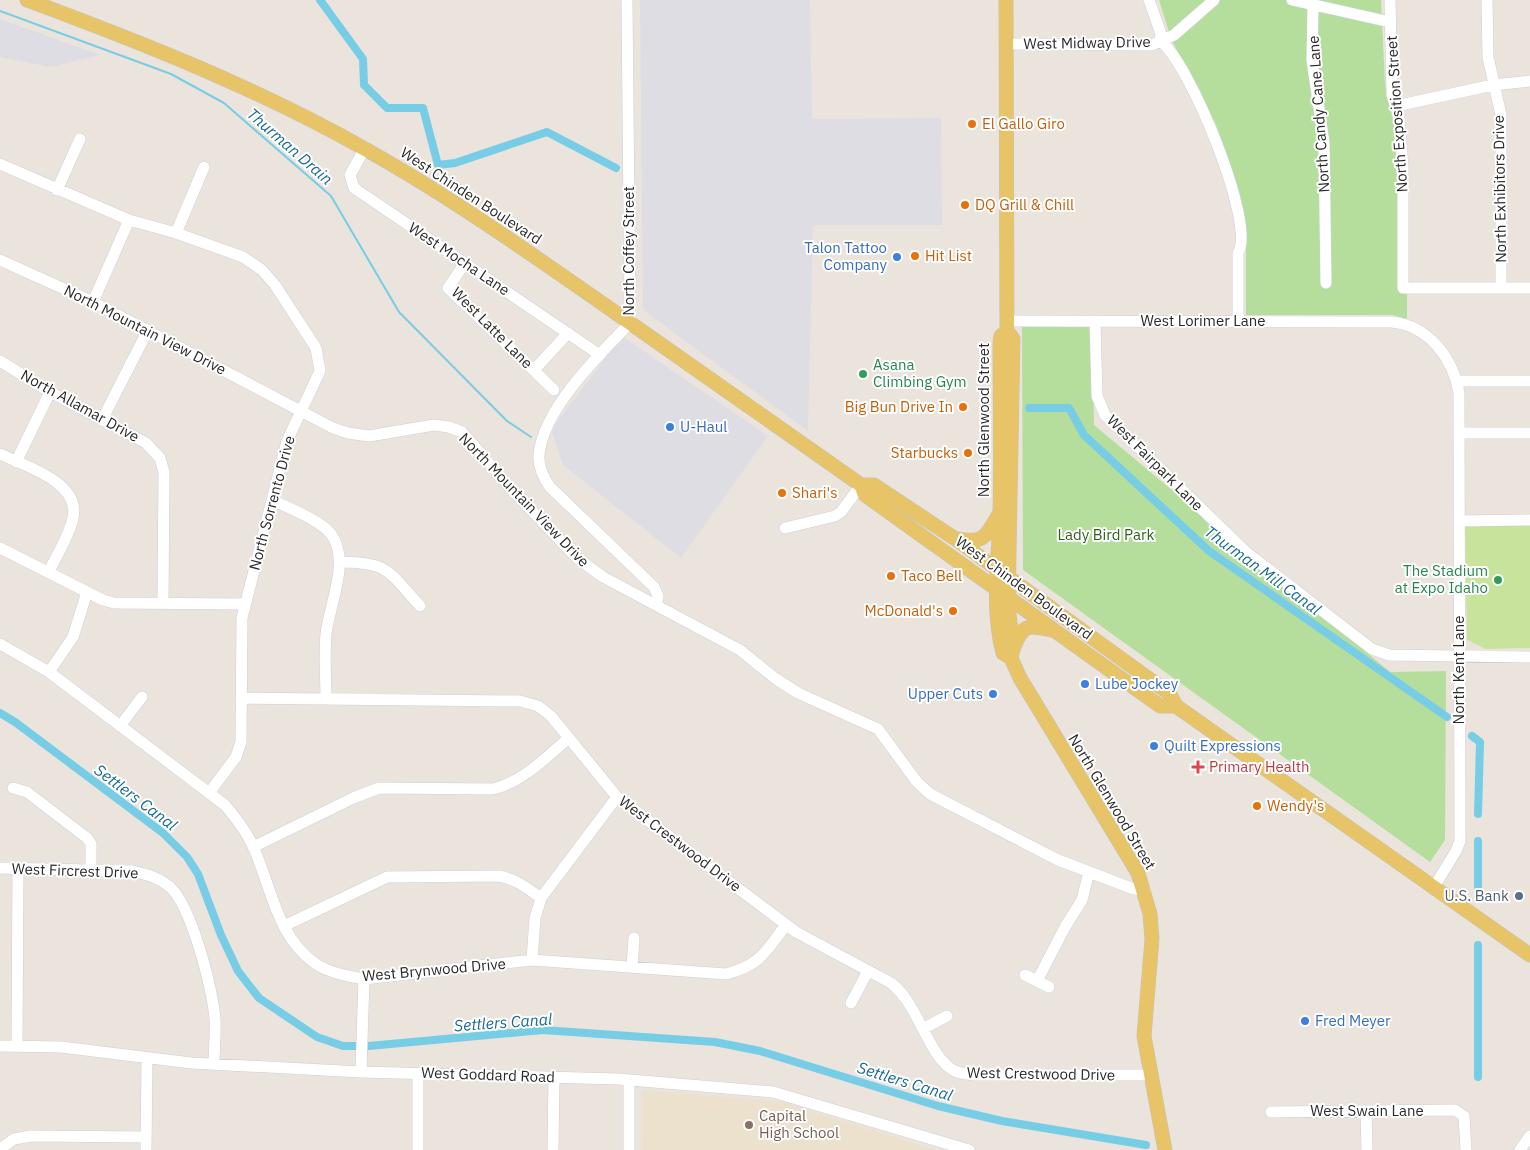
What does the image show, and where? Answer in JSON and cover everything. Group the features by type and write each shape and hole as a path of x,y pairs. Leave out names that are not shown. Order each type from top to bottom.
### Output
{"main road":[{"name":"West Chinden Boulevard","path":"27,0 200,66 306,117 365,148 504,234 861,485 865,495 1060,632 1160,706 1176,706"},
{"name":"North Glenwood Street","path":"1003,592 1010,578 1013,339 1007,326 1006,0"},
{"name":"North Glenwood Street","path":"1007,326 1000,342 998,570 1012,653 1033,702 1138,872 1145,891 1150,914 1152,939 1143,1024 1165,1150"},
{"name":"West Chinden Boulevard","path":"861,485 874,485 954,538 1170,694 1176,706 1530,956"},
{"path":"954,538 974,542 981,539 989,532 1000,513"},
{"path":"1012,653 1019,635 1026,627 1032,626 1060,632"}],"street":[{"name":"North Coffey Street","path":"627,0 630,323 564,398 548,425 539,455 540,470 550,487 654,587 658,596 657,605"},
{"path":"1149,0 1161,34 1160,41 1172,50 1213,130 1225,163 1239,220 1242,248 1238,253 1238,321"},
{"name":"West Midway Drive","path":"1006,44 1152,45 1174,35 1214,0"},
{"path":"1292,0 1390,22"},
{"name":"North Exposition Street","path":"1390,0 1392,95 1396,106 1403,167 1403,288 1501,288"},
{"name":"North Exhibitors Drive","path":"1487,0 1488,57 1501,115 1501,288"},
{"name":"North Candy Cane Lane","path":"1312,4 1312,60 1324,143 1326,283"},
{"path":"1396,106 1493,85 1530,81"},
{"path":"57,190 80,139"},
{"name":"West Mocha Lane","path":"365,148 350,173 353,186 600,355"},
{"name":"North Sorrento Drive","path":"0,164 129,220 176,233 243,257 262,270 275,284 316,348 320,360 320,371 316,382 287,441 242,618 241,742 236,757 209,793"},
{"path":"176,233 204,167"},
{"path":"93,302 129,220"},
{"name":"North Mountain View Drive","path":"0,260 93,302 333,428 348,433 369,436 434,425 449,427 462,432 513,491 577,558 603,578 740,650 776,679 798,693 878,729 917,782 930,794 1030,847 1089,872 1145,891"},
{"name":"West Latte Lane","path":"465,263 448,288 554,390"},
{"path":"1501,288 1530,288"},
{"name":"West Lorimer Lane","path":"1007,326 1095,321 1399,323"},
{"name":"West Fairpark Lane","path":"1095,321 1097,396 1105,415 1246,552 1372,649 1400,657 1530,657"},
{"name":"North Kent Lane","path":"1399,323 1420,332 1433,341 1450,363 1457,381 1459,433 1460,841 1434,887"},
{"path":"102,420 148,330"},
{"path":"534,370 568,333"},
{"name":"North Allamar Drive","path":"0,361 50,392 146,443 160,458 164,472 163,603"},
{"path":"1457,381 1530,381"},
{"path":"16,462 50,392"},
{"path":"1459,433 1530,433"},
{"path":"0,454 62,485 73,503 72,523 49,571"},
{"path":"785,528 835,516 841,512 861,485"},
{"path":"272,500 330,532 337,545 337,588 326,635 326,699"},
{"path":"1459,521 1530,520"},
{"path":"0,548 49,571 87,592 114,603 246,604"},
{"path":"338,562 368,562 380,565 388,571 420,606"},
{"path":"50,672 73,637 87,592"},
{"name":"West Brynwood Drive","path":"0,644 50,672 225,805 241,823 253,847 284,926 294,943 316,963 338,974 364,979 532,960 726,974 747,968 761,958 786,925"},
{"path":"120,726 142,697"},
{"name":"West Crestwood Drive","path":"241,698 520,701 538,706 551,716 617,797 796,932 901,991 937,1052 954,1071 963,1074 1071,1077 1151,1076"},
{"path":"253,847 353,798 379,788 493,789 506,786 518,780 569,738"},
{"path":"13,788 27,792 87,838 91,844 91,869"},
{"path":"532,960 535,918 541,898 617,797"},
{"name":"West Fircrest Drive","path":"0,868 131,871 149,874 170,887 184,906 212,1003 215,1036 214,1064"},
{"path":"17,1046 18,868"},
{"path":"1037,981 1065,926 1082,900 1089,872"},
{"path":"284,926 387,877 499,876 511,878 523,884 541,898"},
{"path":"632,967 634,938"},
{"path":"851,1002 868,971"},
{"path":"1025,975 1049,987"},
{"path":"361,1072 364,979"},
{"path":"924,1028 947,1016"},
{"name":"West Goddard Road","path":"0,1046 61,1047 214,1064 361,1072 629,1080 773,1092 969,1150"},
{"path":"146,1150 147,1058"},
{"path":"418,1073 418,1150"},
{"path":"553,1150 554,1077"},
{"path":"629,1080 629,1150"},
{"name":"West Swain Lane","path":"1271,1112 1455,1110 1462,1113 1465,1120 1466,1150"},
{"path":"1366,1111 1367,1150"},
{"path":"0,1149 14,1139 31,1136 146,1137"},
{"path":"1520,1150 1530,1136"}],"shaded area":[{"path":"640,0 810,0 812,119 941,118 942,225 813,225 808,431 643,310"},
{"path":"0,19 101,55 50,67 0,57"},
{"path":"622,336 768,436 681,558 563,465 551,430"},
{"name":"Capital High School","path":"642,1090 783,1102 935,1150 641,1150"}],"green space":[{"path":"1159,0 1381,0 1385,84 1407,186 1407,319 1392,315 1246,315 1246,236 1238,190 1216,125 1171,39"},
{"name":"Lady Bird Park","path":"1092,326 1094,425 1390,672 1446,671 1445,840 1430,862 1023,570 1022,327"},
{"name":"The Stadium at Expo Idaho","path":"1530,519 1530,648 1486,649 1467,640 1465,521"}],"waterway":[{"name":"Thurman Mill Canal","path":"320,0 363,59 364,85 387,108 423,108 438,165 455,163 547,132 616,168"},
{"name":"Thurman Drain","path":"0,11 171,74 224,103 331,196 399,312 507,421 531,437"},
{"name":"Thurman Mill Canal","path":"1029,408 1069,408 1084,435 1209,551 1447,717"},
{"name":"Settlers Canal","path":"0,713 15,722 163,833 187,857 198,874 221,935 238,971 259,998 317,1037 343,1046 369,1046 543,1030 715,1042 760,1051 938,1106 1002,1121 1146,1145"},
{"name":"Thurman Mill Canal","path":"1472,736 1480,742 1478,814"},
{"name":"Thurman Mill Canal","path":"1478,841 1478,893"},
{"name":"Thurman Mill Canal","path":"1478,945 1478,1077"}],"place":[{"name":"El Gallo Giro","path":"972,124"},
{"name":"DQ Grill & Chill","path":"965,205"},
{"name":"Hit List","path":"915,256"},
{"name":"Talon Tattoo Company","path":"897,257"},
{"name":"Asana Climbing Gym","path":"863,374"},
{"name":"Big Bun Drive In","path":"963,407"},
{"name":"U-Haul","path":"670,427"},
{"name":"Starbucks","path":"968,453"},
{"name":"Shari's","path":"782,493"},
{"name":"Taco Bell","path":"891,576"},
{"name":"The Stadium at Expo Idaho","path":"1498,580"},
{"name":"McDonald's","path":"953,611"},
{"name":"Lube Jockey","path":"1085,684"},
{"name":"Upper Cuts","path":"993,694"},
{"name":"Quilt Expressions","path":"1154,746"},
{"name":"Primary Health","path":"1198,767"},
{"name":"Wendy's","path":"1257,806"},
{"name":"U.S. Bank","path":"1519,896"},
{"name":"Fred Meyer","path":"1305,1021"},
{"name":"Capital High School","path":"749,1125"}]}
